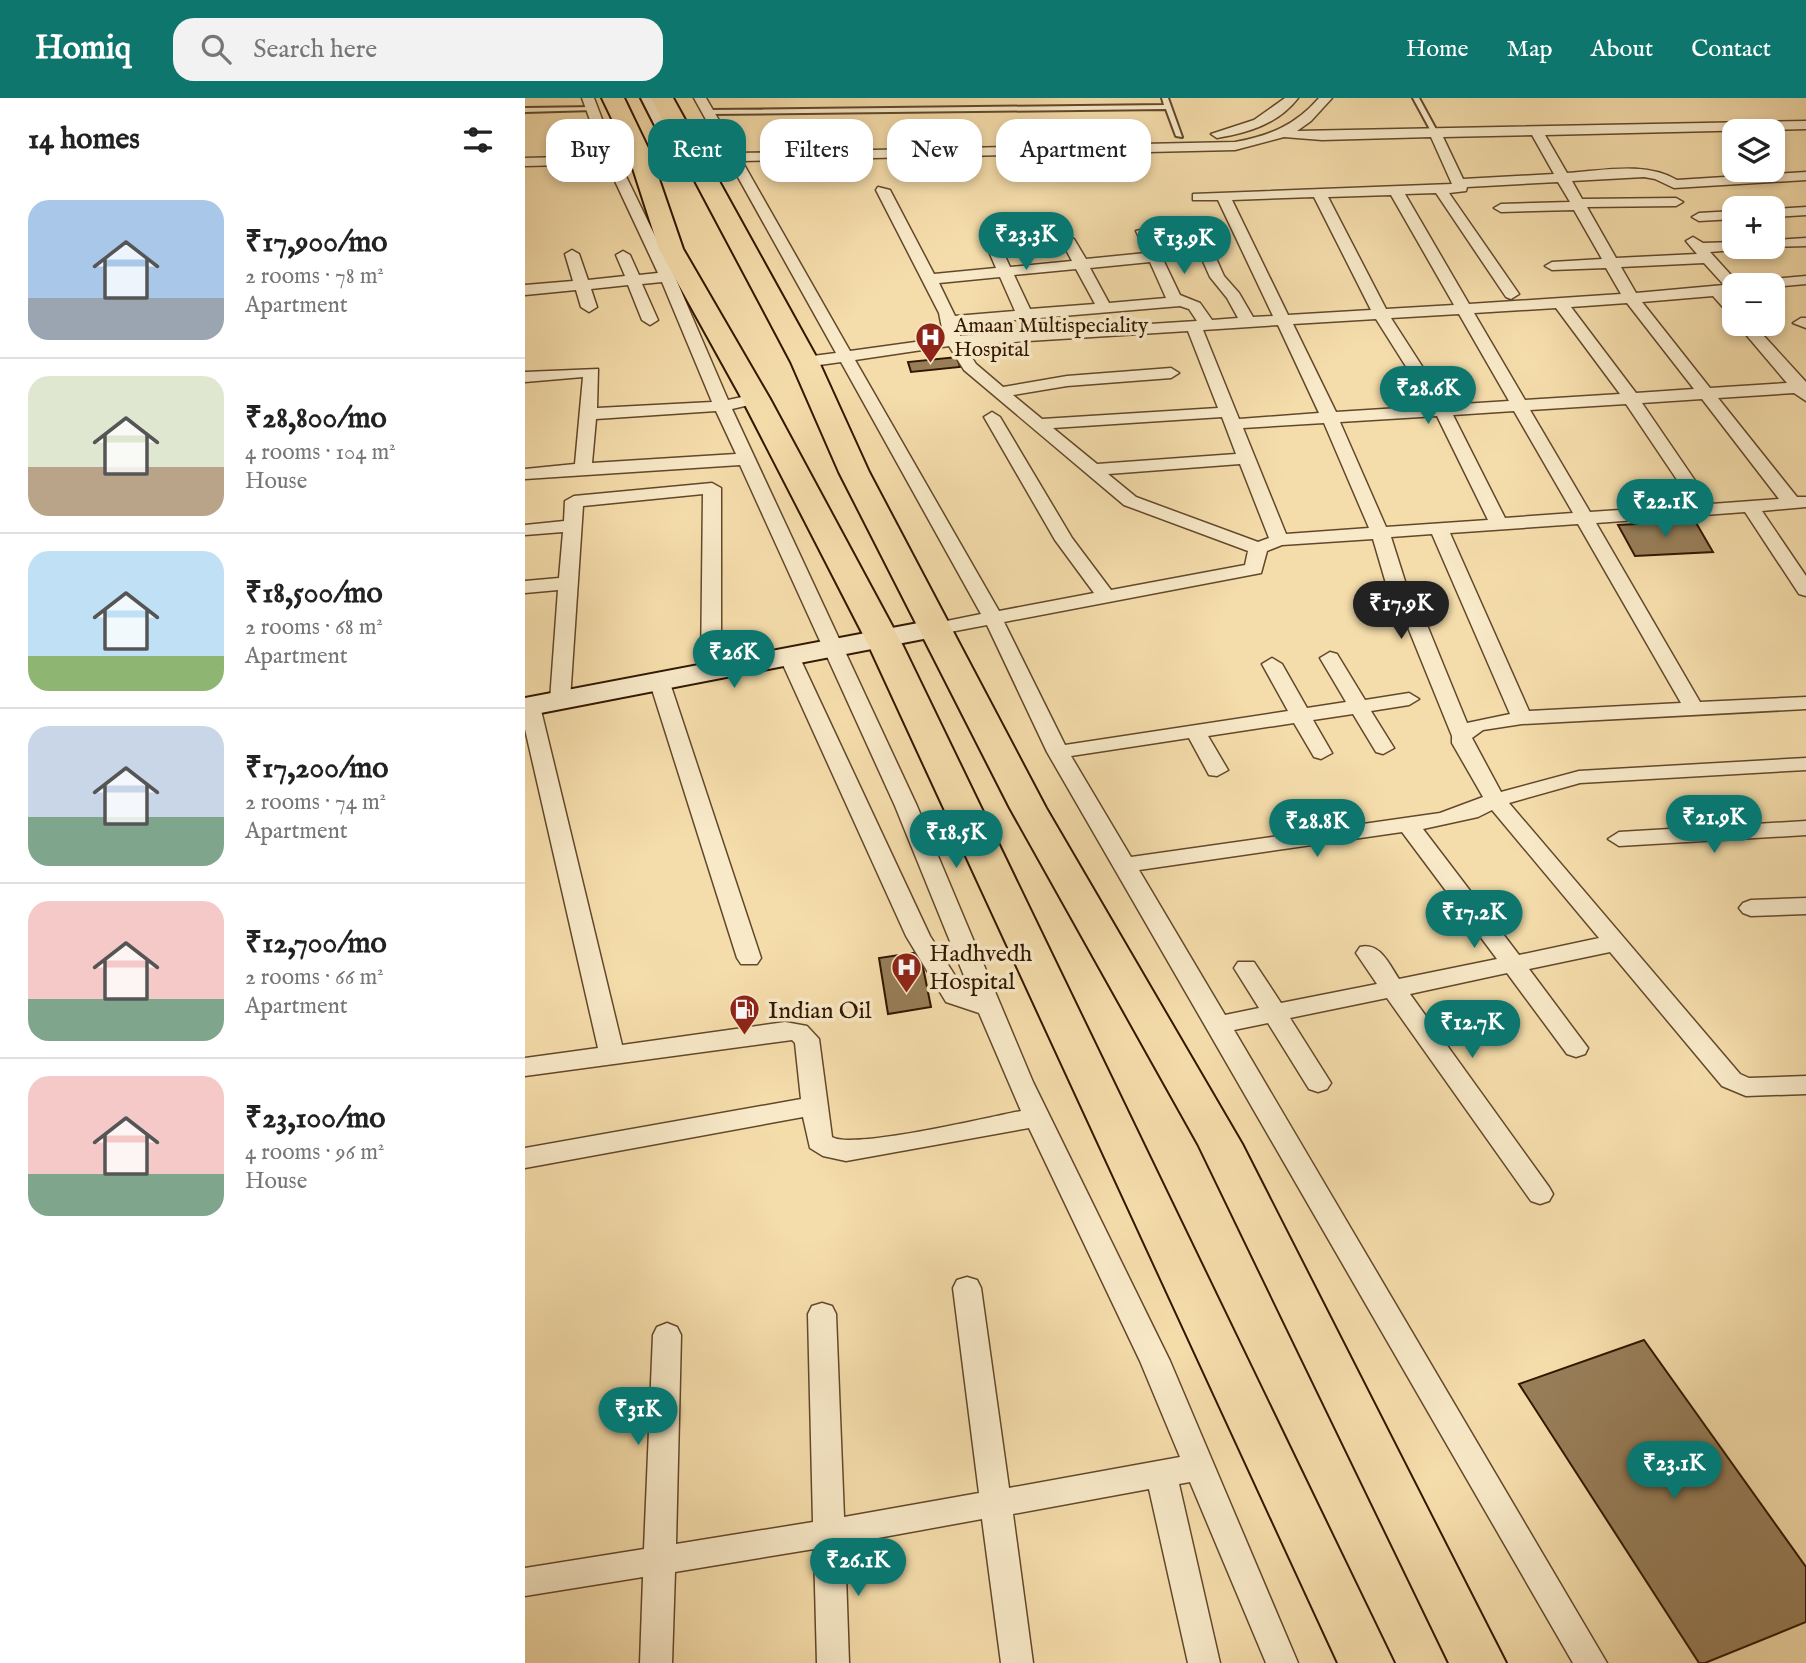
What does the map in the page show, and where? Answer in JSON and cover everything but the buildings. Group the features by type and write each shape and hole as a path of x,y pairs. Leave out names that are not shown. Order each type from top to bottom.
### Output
{"highway":[{"path":"662,98 665,119"},
{"path":"598,101 648,138"},
{"path":"670,182 671,249 739,402 881,640 1132,1162 1366,1663"},
{"path":"687,182 805,362 854,472 1028,808 1220,1144 1478,1663"}],"main road":[{"path":"636,98 648,119"},
{"path":"650,98 657,119"},
{"path":"528,706 711,669 934,629"}],"street":[{"path":"982,146 1221,134 1253,126 1279,113 1291,98"},
{"path":"1286,134 1312,116 1326,98"},
{"path":"982,148 1197,148 1253,143 1286,134 1806,125"},
{"path":"1536,130 1631,298 1706,394 1799,503"},
{"path":"1198,197 1461,188 1435,132"},
{"path":"746,152 887,149"},
{"path":"525,152 648,154"},
{"path":"525,162 648,155"},
{"path":"1459,183 1652,173 1681,184 1805,178"},
{"path":"669,182 668,277 739,402 747,459 906,806 1038,1116 1133,1311 1282,1663"},
{"path":"694,182 848,356 993,618 1058,752 1591,1663"},
{"path":"1439,188 1511,295"},
{"path":"883,190 929,279 948,321 953,341 970,367 1130,501 1258,548 1279,540 1799,503"},
{"path":"1395,190 1462,309 1587,518 1694,709"},
{"path":"1319,192 1381,314 1442,410 1499,524"},
{"path":"1223,197 1330,418 1380,533 1400,597 1417,625 1462,736 1462,743 1495,800 1731,1080 1746,1087 1806,1085"},
{"path":"1501,208 1676,202"},
{"path":"1785,212 1806,211"},
{"path":"1699,217 1722,216"},
{"path":"1194,225 1217,277 1242,307 1248,322"},
{"path":"1143,231 1174,298 1195,306 1231,418 1279,540"},
{"path":"1069,242 1104,307"},
{"path":"1785,243 1806,242"},
{"path":"993,247 1025,314"},
{"path":"1552,265 1611,263 1722,247"},
{"path":"805,362 953,341 1560,303 1734,288 1699,249"},
{"path":"572,254 589,307"},
{"path":"623,255 650,320"},
{"path":"929,279 1155,257"},
{"path":"525,290 668,277"},
{"path":"1785,282 1806,280"},
{"path":"1717,291 1722,297"},
{"path":"948,321 1180,301"},
{"path":"1560,303 1632,398 1706,510"},
{"path":"1756,336 1804,390"},
{"path":"525,377 592,372 583,469"},
{"path":"1000,392 1067,381 1171,373"},
{"path":"1038,424 1330,418 1632,398 1804,390"},
{"path":"588,414 739,402"},
{"path":"992,417 1064,541 1107,597"},
{"path":"1093,470 1247,458"},
{"path":"525,474 747,459"},
{"path":"560,700 573,501 712,488 711,669"},
{"path":"1751,506 1806,590"},
{"path":"525,530 572,526"},
{"path":"1439,529 1522,718"},
{"path":"934,629 1254,569 1258,548"},
{"path":"525,587 568,583"},
{"path":"789,656 918,936 955,996 990,1008"},
{"path":"1330,657 1384,748"},
{"path":"1272,664 1321,753"},
{"path":"659,680 749,958"},
{"path":"1058,752 1409,699"},
{"path":"1462,736 1477,725 1522,718 1806,703"},
{"path":"528,706 612,1055"},
{"path":"1196,732 1217,769"},
{"path":"1123,865 1458,817 1495,800 1579,777 1806,764"},
{"path":"1408,825 1576,1048"},
{"path":"1619,839 1806,828"},
{"path":"1751,908 1806,905"},
{"path":"1217,1025 1615,943"},
{"path":"1368,953 1540,1194"},
{"path":"1246,968 1318,1083"},
{"path":"525,1067 785,1031 798,1032 807,1039 819,1141 829,1150 849,1152 1038,1116"},
{"path":"525,1158 813,1106"},
{"path":"967,1288 1017,1663"},
{"path":"822,1314 834,1663"},
{"path":"656,1663 667,1335"},
{"path":"525,1582 830,1534 1199,1467"},
{"path":"1161,1474 1204,1663"}],"lane":[{"path":"1165,98 1180,136"},
{"path":"1416,98 1435,132"},
{"path":"525,110 598,101"},
{"path":"705,105 1169,107"}],"place":[{"name":"Amaan Multispeciality Hospital","path":"931,364"},
{"name":"Hadhvedh Hospital","path":"906,994"},
{"name":"Indian Oil","path":"745,1037"}]}
